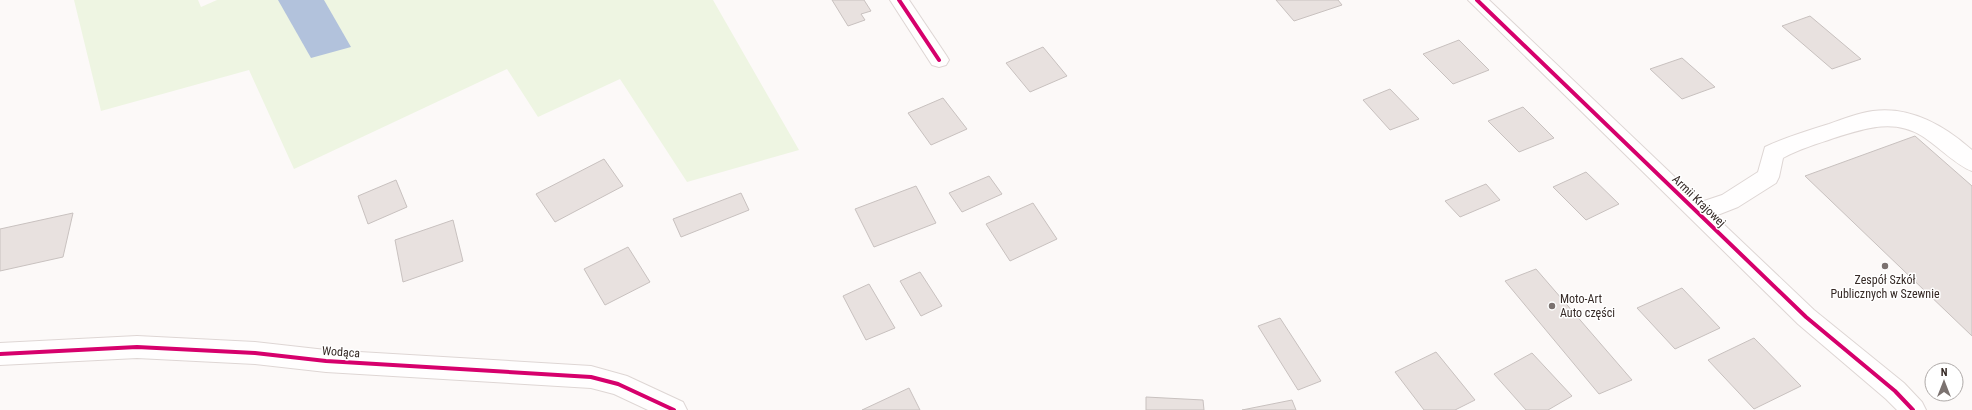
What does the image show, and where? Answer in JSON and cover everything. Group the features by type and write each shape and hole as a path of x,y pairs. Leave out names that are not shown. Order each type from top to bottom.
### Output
{"street":[{"path":"899,0 939,60"},
{"name":"Armii Krajowej","path":"1477,0 1806,317 1895,391 1913,410"},
{"path":"1697,213 1730,201 1768,177 1773,154 1792,143 1873,119 1888,118 1909,121 1923,127 1950,143 1972,163"},
{"name":"Wodąca","path":"0,354 137,347 255,354 326,361 591,377 618,384 674,410"},
{"name":"Armii Krajowej","path":"1895,391 1927,410"}],"green space":[{"path":"74,0 198,0 201,7 217,0 713,0 799,150 687,182 620,79 538,117 507,69 294,169 249,70 101,111"}],"water":[{"path":"278,0 324,0 351,47 311,58"}],"building":[{"path":"832,0 864,0 871,11 861,14 865,20 848,26"},
{"path":"1276,0 1338,0 1342,5 1294,21"},
{"path":"1810,16 1861,59 1832,69 1782,26"},
{"path":"1459,40 1489,70 1453,84 1423,54"},
{"path":"1043,47 1067,76 1030,92 1006,63"},
{"path":"1682,58 1715,87 1682,99 1650,69"},
{"path":"1390,89 1419,119 1390,130 1363,100"},
{"path":"943,98 967,129 931,145 908,113"},
{"path":"1523,107 1554,138 1519,152 1488,121"},
{"path":"1915,136 1972,186 1972,336 1805,176"},
{"path":"604,159 623,186 555,222 536,194"},
{"path":"1586,172 1619,204 1586,220 1553,187"},
{"path":"989,176 1002,194 962,212 949,193"},
{"path":"396,180 407,207 368,224 358,196"},
{"path":"1486,184 1500,200 1460,217 1445,201"},
{"path":"916,186 936,223 874,247 855,209"},
{"path":"741,193 749,210 681,237 673,219"},
{"path":"1033,203 1057,239 1010,261 986,224"},
{"path":"73,213 63,257 0,271 0,229"},
{"path":"453,220 463,261 403,282 395,240"},
{"path":"628,247 650,282 605,305 584,269"},
{"path":"1536,269 1632,380 1599,394 1505,281"},
{"path":"920,272 942,306 921,316 900,281"},
{"path":"869,284 895,328 866,340 843,296"},
{"path":"1682,288 1720,328 1675,349 1637,308"},
{"path":"1280,318 1321,381 1298,390 1258,326"},
{"path":"1754,338 1801,386 1754,409 1708,360"},
{"path":"1436,352 1475,400 1455,410 1424,410 1395,372"},
{"path":"1532,353 1572,396 1548,410 1526,410 1494,374"},
{"path":"909,388 920,410 862,410"},
{"path":"1146,397 1203,400 1204,410 1146,410"},
{"path":"1292,400 1296,410 1242,410"}],"cycle path":[{"path":"899,0 939,60"},
{"path":"1477,0 1806,317 1895,391 1913,410"},
{"path":"0,354 137,347 255,353 326,361 591,377 618,384 674,410"}],"place":[{"name":"Zespół Szkół Publicznych w Szewnie","path":"1885,266"},
{"name":"Moto-Art Auto części","path":"1552,306"}]}
